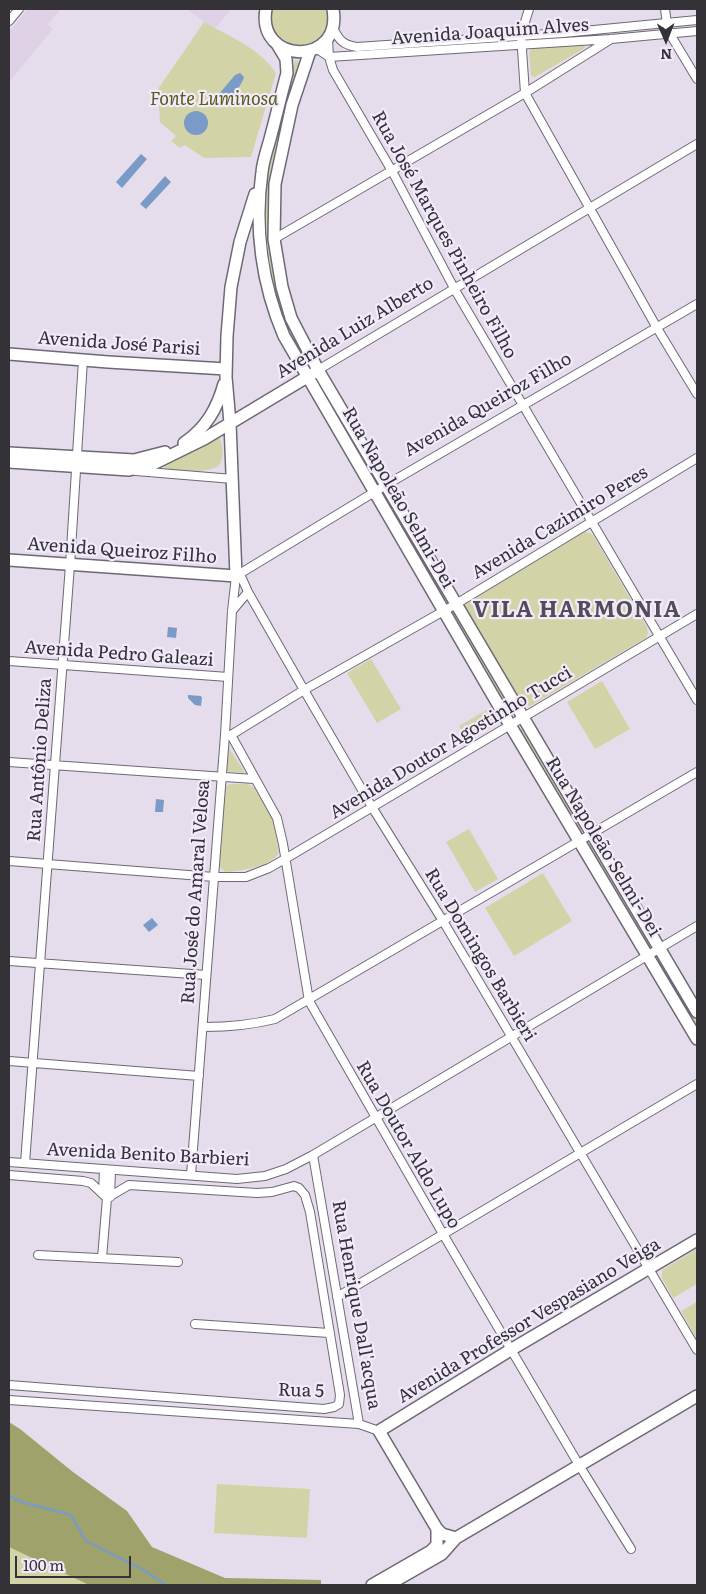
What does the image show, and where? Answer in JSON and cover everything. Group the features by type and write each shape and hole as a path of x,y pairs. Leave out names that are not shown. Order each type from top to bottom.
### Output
{"main road":[{"name":"Rua Napoleão Selmi-Dei","path":"266,9 266,28 286,59 287,73 262,171 259,206 261,251 274,313 306,378 697,1040"},
{"path":"277,44 287,50 297,52 313,50 328,39 333,28 334,9"},
{"name":"Rua Napoleão Selmi-Dei","path":"313,50 292,105 275,184 274,239 282,287 291,318 318,370 697,1012"},
{"name":"Rua José do Amaral Velosa","path":"238,575 226,373 231,287 240,242 262,171"},
{"name":"Avenida José Parisi","path":"9,354 226,373"},
{"name":"Avenida Luiz Alberto","path":"9,453 129,470 163,460 204,439 318,370"},
{"name":"Rua José do Amaral Velosa","path":"216,408 226,373"},
{"name":"Avenida Luiz Alberto","path":"9,462 134,460 155,456 174,449 194,436 205,425 216,408"},
{"name":"Avenida Queiroz Filho","path":"9,560 238,575"},
{"name":"Avenida Professor Vespasiano Veiga","path":"379,1431 512,1349 697,1240"},
{"path":"388,1585 442,1554 456,1538 697,1396"},
{"name":"Rua Henrique Dall'acqua","path":"379,1431 437,1529"},
{"path":"437,1529 442,1534 456,1538"},
{"path":"372,1585 432,1550 436,1545 437,1529"}],"street":[{"path":"9,21 19,9"},
{"path":"529,9 521,34 525,93 657,328 697,394"},
{"path":"666,9 670,34 697,79"},
{"name":"Avenida Joaquim Alves","path":"333,28 339,39 346,46 357,47 521,34 563,33 697,20"},
{"name":"Avenida Joaquim Alves","path":"329,57 611,39 697,31"},
{"name":"Rua José Marques Pinheiro Filho","path":"328,39 329,57 333,70 392,171 455,290 697,700"},
{"path":"274,239 525,93 611,39"},
{"path":"313,50 329,57"},
{"name":"Avenida Luiz Alberto","path":"318,370 591,209 697,144"},
{"name":"Avenida Queiroz Filho","path":"238,575 374,492 697,304"},
{"name":"Rua Antônio Deliza","path":"25,1163 70,565 83,360"},
{"name":"Avenida Cazimiro Peres","path":"228,735 456,604 697,458"},
{"path":"129,470 232,479"},
{"name":"Rua Domingos Barbieri","path":"238,575 372,807 443,921 697,1350"},
{"name":"Rua José do Amaral Velosa","path":"191,1175 222,777 228,735 228,677 232,611 238,575"},
{"path":"232,611 248,592"},
{"name":"Avenida Doutor Agostinho Tucci","path":"9,862 214,877 246,877 285,859 697,614"},
{"name":"Avenida Pedro Galeazi","path":"9,661 228,677"},
{"name":"Rua Doutor Aldo Lupo","path":"228,735 277,818 308,1001 375,1119 579,1465 631,1549"},
{"path":"9,762 254,779"},
{"path":"204,1027 255,1024 275,1019 697,772"},
{"name":"Avenida Benito Barbieri","path":"9,1162 237,1179 265,1176 286,1170 375,1119 697,926"},
{"path":"9,961 206,975"},
{"path":"9,1061 199,1076"},
{"path":"337,1297 697,1084"},
{"name":"Rua Henrique Dall'acqua","path":"313,1155 358,1424 379,1431"},
{"path":"102,1258 107,1169"},
{"path":"9,1175 83,1181 91,1183 106,1196"},
{"name":"Rua 5","path":"9,1385 324,1409 339,1404 340,1395 310,1212 305,1195 299,1188 294,1186 272,1192 257,1193 129,1185 106,1196"},
{"path":"38,1255 178,1262"},
{"path":"195,1324 329,1333"},
{"path":"9,1400 358,1424"}],"shaded area":[{"path":"28,9 61,9 48,24 53,29 9,82 9,32"},
{"path":"186,9 231,9 215,29"}],"green space":[{"path":"273,9 326,9 328,18 326,28 319,39 310,45 289,44 280,39 274,31 271,21"},
{"name":"Fonte Luminosa","path":"204,22 253,50 276,73 251,157 204,158 185,145 180,148 171,141 176,136 160,122 158,89"},
{"path":"584,45 585,48 535,77 531,76 529,52 532,48"},
{"path":"295,60 298,61 299,66 289,103 269,218 270,250 276,285 308,362 306,365 280,323 265,249 264,188 274,135"},
{"path":"320,383 375,478 373,479 316,386"},
{"path":"215,437 219,437 223,448 223,455 219,466 207,470 194,471 164,467 164,464"},
{"path":"387,500 446,595 444,598 442,598 383,502"},
{"path":"581,532 593,535 647,627 648,633 646,638 530,706 521,704 465,610 465,604 468,600"},
{"path":"454,613 458,615 513,712 510,713 508,711 452,615"},
{"path":"371,659 401,709 377,723 347,673"},
{"path":"602,681 630,729 595,749 567,702"},
{"path":"490,708 494,716 493,726 467,740 459,726"},
{"path":"524,729 583,829 576,828 519,731"},
{"path":"229,748 244,771 244,773 227,771"},
{"path":"229,784 248,784 254,788 273,819 279,852 276,857 263,865 225,872 220,867 225,788"},
{"path":"469,829 498,879 475,892 446,842"},
{"path":"589,844 594,845 651,942 650,946 646,945 589,849"},
{"path":"543,873 572,921 514,956 485,908"},
{"path":"657,960 662,961 697,1020 697,1033 657,964"},
{"path":"697,1249 697,1284 673,1298 662,1278 662,1270"},
{"path":"697,1302 697,1339 681,1311"},
{"path":"9,1422 127,1511 152,1547 225,1578 321,1580 321,1585 89,1585 9,1547"},
{"path":"217,1484 310,1489 307,1538 214,1533"},
{"path":"9,1547 89,1585 9,1585"}],"water":[{"path":"240,73 244,77 241,84 232,95 222,101 219,98 219,94 235,75"},
{"path":"196,111 205,114 208,123 205,132 196,135 187,132 184,123 187,114"},
{"path":"141,154 147,159 122,188 116,182"},
{"path":"165,176 171,182 146,209 140,204"},
{"path":"168,627 177,628 176,638 167,637"},
{"path":"188,695 201,696 201,706 195,705 188,698"},
{"path":"156,799 164,800 163,812 155,812"},
{"path":"152,918 158,925 149,932 143,925"}],"waterway":[{"path":"9,1496 22,1502 71,1515 86,1541 147,1572 166,1585"}],"district":[{"name":"VILA HARMONIA","path":"577,611"}]}
